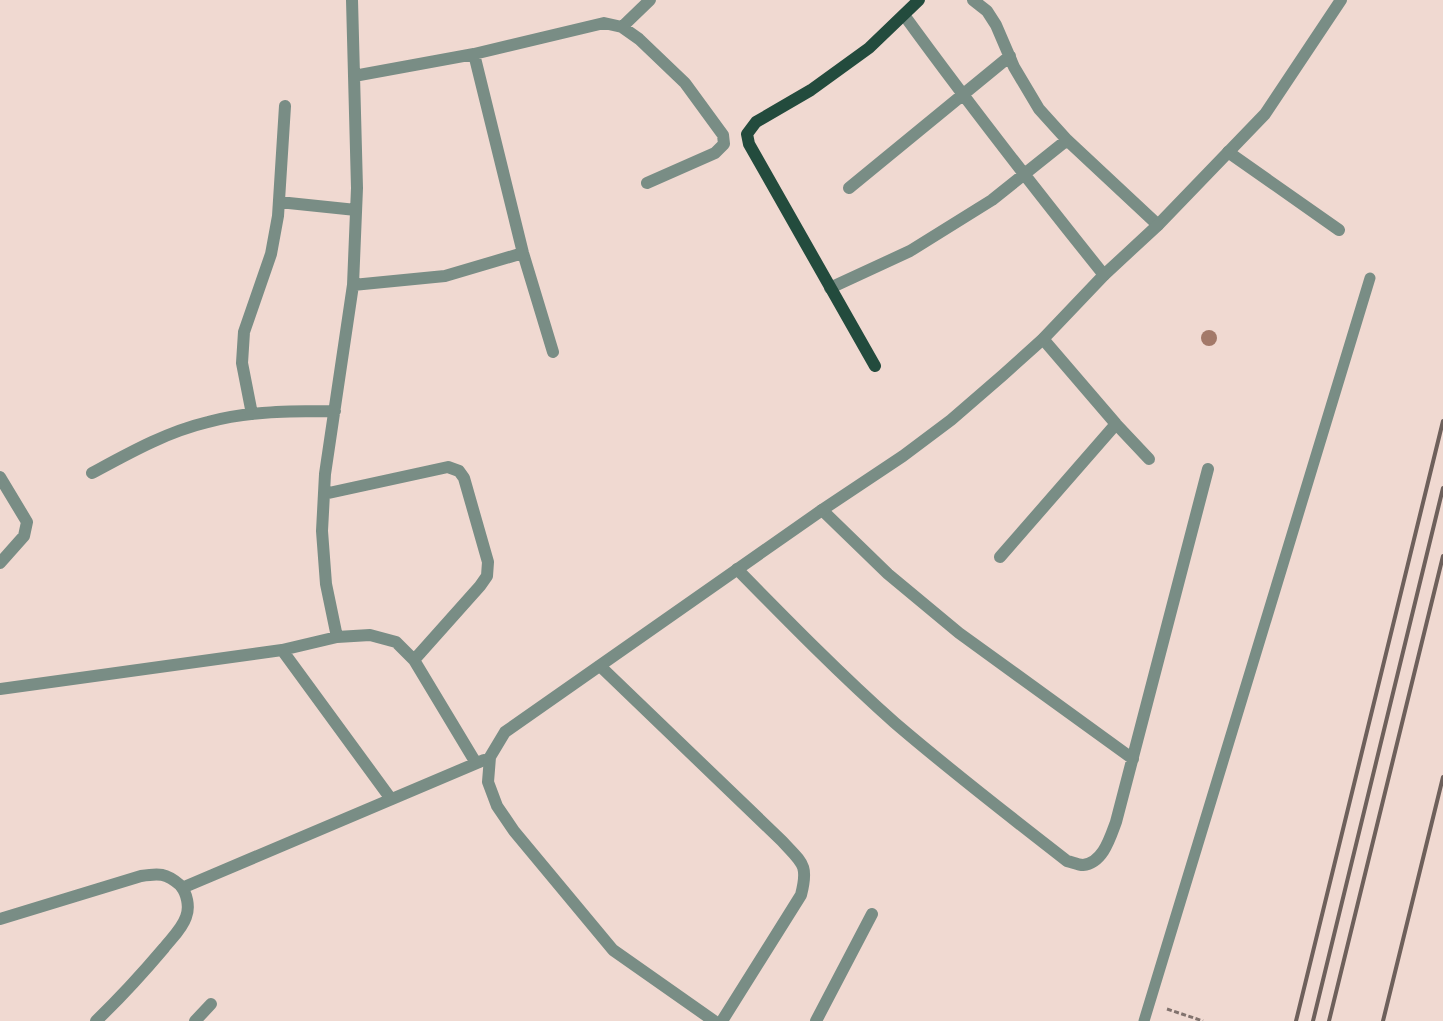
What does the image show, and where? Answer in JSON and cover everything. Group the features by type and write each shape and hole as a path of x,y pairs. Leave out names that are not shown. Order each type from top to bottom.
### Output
{"main road":[{"path":"875,366 748,144 747,134 756,122 811,90 869,48 919,0"}],"street":[{"path":"337,637 326,584 322,540 325,474 353,285 356,210 352,0"},
{"path":"622,27 650,0"},
{"path":"973,0 987,11 996,25 1014,67 1039,109 1067,140 1158,225"},
{"path":"714,1021 613,950 514,831 496,806 488,782 490,757 505,732 822,510 903,456 951,420 1043,339 1104,275 1158,225 1265,114 1341,0"},
{"path":"904,15 962,95 1104,275"},
{"path":"354,76 474,54 604,23 622,27 639,39 685,83 723,135 724,144 715,153 648,183"},
{"path":"474,54 523,253 553,352"},
{"path":"849,188 1010,56"},
{"path":"252,414 242,362 244,332 271,254 278,216 284,106"},
{"path":"830,288 910,250 992,200 1067,140"},
{"path":"1228,152 1339,230"},
{"path":"279,202 356,210"},
{"path":"353,285 445,276 523,253"},
{"path":"1043,339 1148,460"},
{"path":"92,473 148,443 208,422 271,411 335,411"},
{"path":"1000,557 1116,424"},
{"path":"324,494 448,468 459,471 464,478 488,562 487,576 414,660"},
{"path":"737,569 814,647 895,722 980,794 1067,861 1082,865 1095,861 1105,849 1116,822 1208,469"},
{"path":"0,477 26,522 24,536 0,563"},
{"path":"822,510 888,574 959,633 1132,759"},
{"path":"0,690 282,650 337,637 370,635 396,642 414,660 476,763"},
{"path":"282,650 391,799"},
{"path":"600,666 782,841 802,863 806,876 801,894 722,1021"},
{"path":"182,888 490,757"},
{"path":"0,919 141,876 158,873 172,878 182,888 188,902 186,917 178,931 128,990 96,1021"},
{"path":"816,1021 872,914"},
{"path":"195,1021 211,1004"}],"lane":[{"path":"1144,1021 1370,278"}],"path":[{"path":"1149,1003 1203,1021"}],"railway":[{"path":"1296,1021 1443,421"},
{"path":"1313,1021 1443,488"},
{"path":"1329,1021 1443,556"},
{"path":"1383,1021 1443,777"}]}
